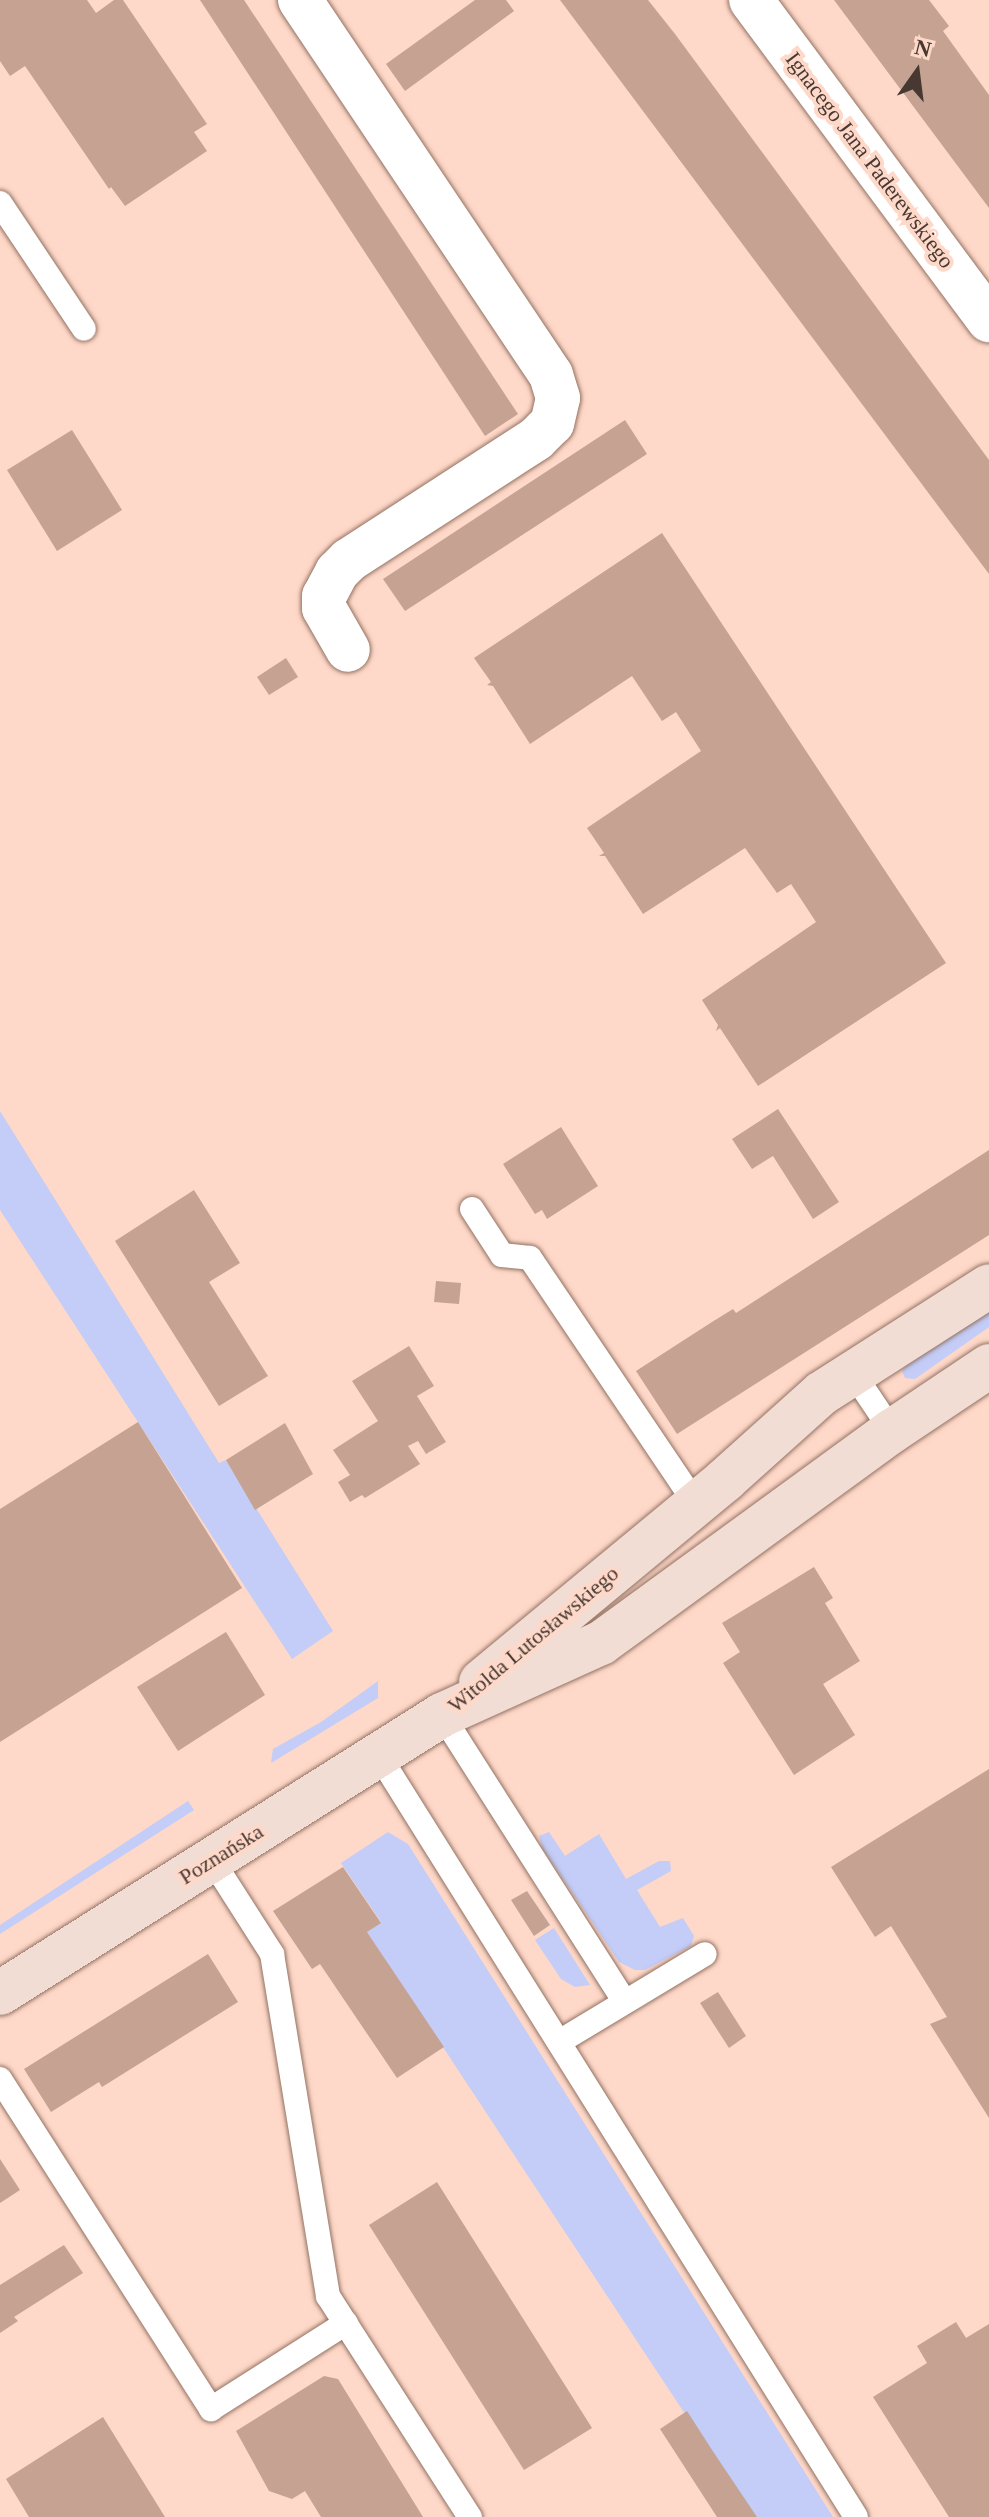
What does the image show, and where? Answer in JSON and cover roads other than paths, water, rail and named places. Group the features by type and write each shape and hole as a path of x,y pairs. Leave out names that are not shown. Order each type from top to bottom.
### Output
{"main road":[{"name":"Witolda Lutosławskiego","path":"442,1715 696,1504 822,1393 989,1286"},
{"name":"Witolda Lutosławskiego","path":"442,1715 601,1643 892,1431 989,1366"},
{"name":"Poznańska","path":"0,1993 442,1715"}],"street":[{"path":"300,0 551,375 558,398 552,423 536,439 349,560 337,572 324,596 324,608 348,650"},
{"name":"Ignacego Jana Paderewskiego","path":"751,0 989,320"}],"lane":[{"path":"0,203 84,329"},
{"path":"472,1209 502,1255 530,1258 696,1504"},
{"path":"853,1373 892,1431"},
{"path":"442,1715 625,2002"},
{"path":"378,1754 856,2517"},
{"path":"212,1860 272,1954 328,2296 470,2517"},
{"path":"559,2042 705,1954"},
{"path":"0,2079 211,2409 346,2323"}]}
